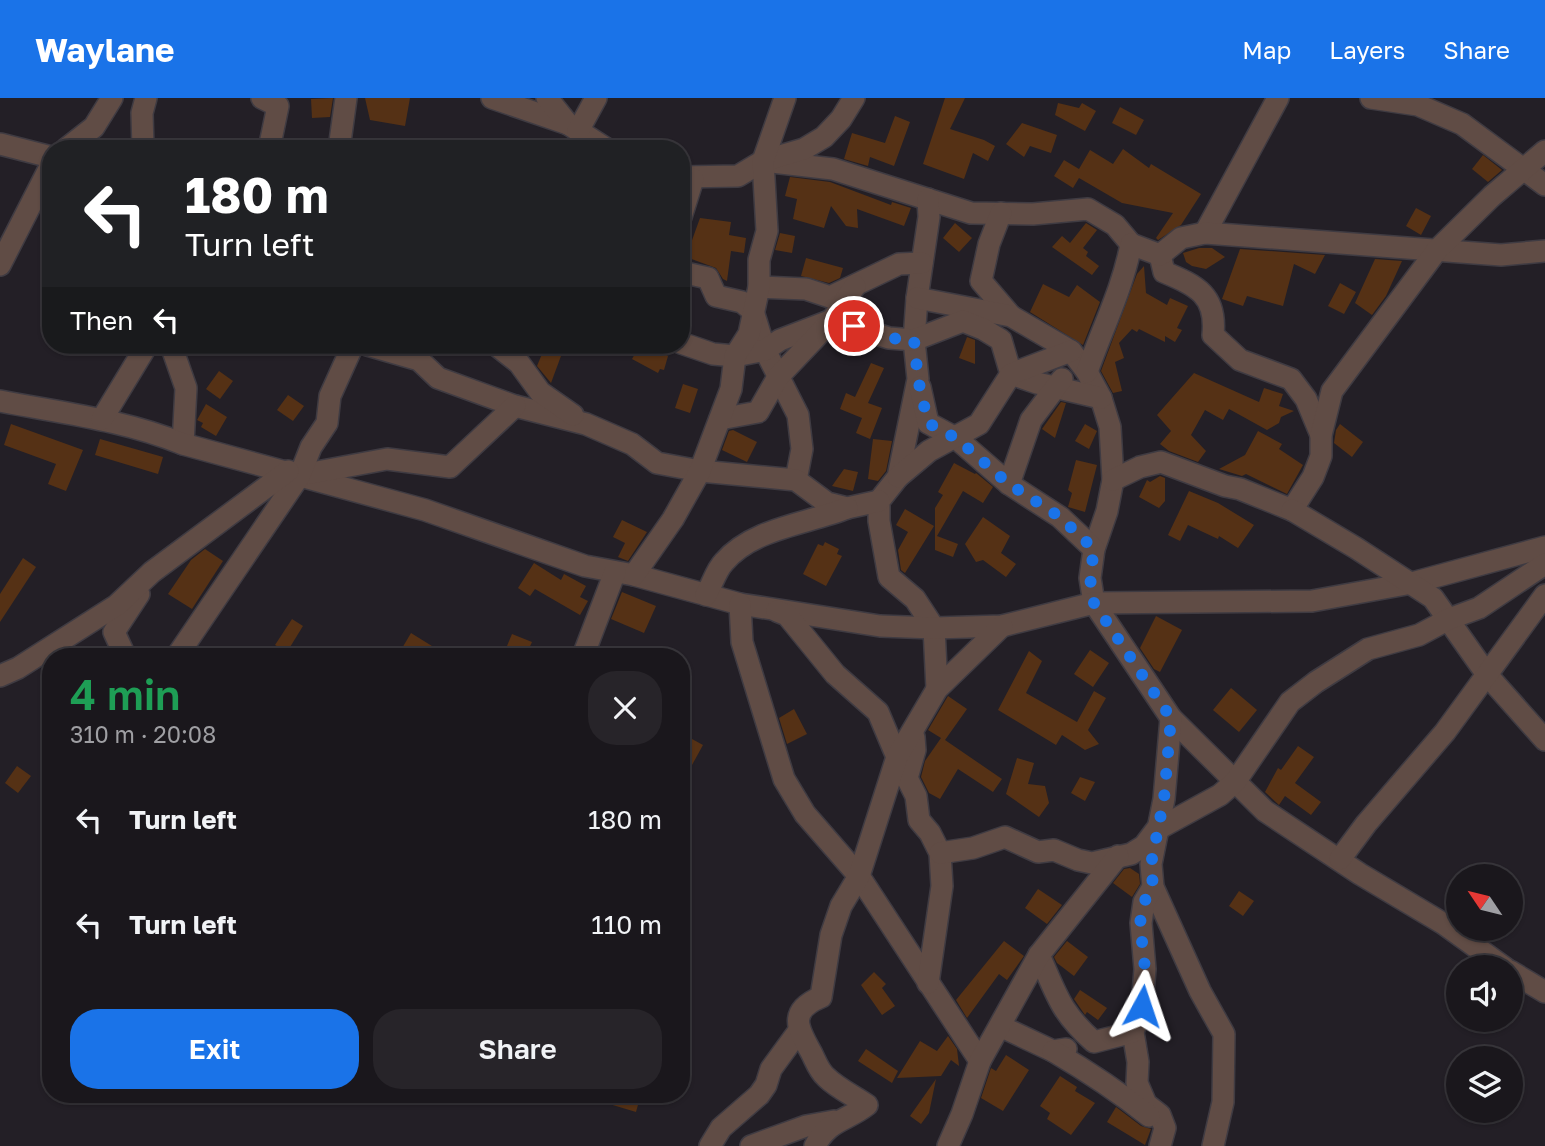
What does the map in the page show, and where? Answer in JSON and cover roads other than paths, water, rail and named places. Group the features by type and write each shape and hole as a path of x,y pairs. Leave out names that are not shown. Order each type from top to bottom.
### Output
{"street":[{"path":"77,140 93,127 112,98"},
{"path":"144,140 142,113 146,98"},
{"path":"262,98 278,106 271,140"},
{"path":"340,140 346,98"},
{"path":"492,98 573,127 593,140"},
{"path":"547,98 573,127"},
{"path":"573,127 596,98"},
{"path":"690,178 738,176 763,161 804,149 824,137 842,120 854,98"},
{"path":"1205,233 1278,98"},
{"path":"1371,98 1418,105 1462,124 1545,185"},
{"path":"587,648 624,573 673,519 700,471 731,389 735,356 749,334 759,287 759,260 767,232 763,161 781,103"},
{"path":"0,144 42,155"},
{"path":"1292,510 1313,477 1321,456 1321,435 1332,391 1437,250 1545,151"},
{"path":"763,161 832,169 971,213 1033,214 1088,209 1115,225 1131,244 1160,255"},
{"path":"0,265 42,183"},
{"path":"928,199 929,217 917,298 914,340 918,379 928,423 956,438 1009,484 1060,517 1094,549"},
{"path":"1001,213 989,244 981,281 1011,316 1079,362 1101,398 1110,427 1113,480 1107,511 1094,549 1090,578 1094,603 1171,718 1265,811 1444,924 1487,955"},
{"path":"1160,255 1181,238 1205,233 1501,255 1545,251"},
{"path":"1009,484 1031,420 1054,386 1079,362 1108,311 1125,276 1131,244"},
{"path":"1160,255 1164,272 1190,283 1208,301 1215,314 1213,335 1224,347 1240,360 1291,379 1306,399 1321,435"},
{"path":"759,287 806,289 830,297 899,264 922,262"},
{"path":"690,274 708,278 716,296 742,302 753,311 765,350 798,415 802,449 796,480"},
{"path":"720,419 758,412 778,377 832,320 855,286"},
{"path":"917,298 1011,316"},
{"path":"690,346 713,354 735,356 765,350 780,340 832,320 888,338 914,340 963,321 1001,340 1011,374"},
{"path":"102,419 142,354"},
{"path":"174,354 186,388 183,444"},
{"path":"182,648 327,423 330,396 349,354"},
{"path":"400,354 419,359 438,378 514,406 586,424 632,444 657,463 700,471 796,480 827,503 846,508"},
{"path":"511,354 540,392 586,424"},
{"path":"706,595 723,563 760,536 818,520 846,508 878,501 898,477 929,451 979,424 1011,374 1079,362"},
{"path":"1011,374 1101,398"},
{"path":"898,477 918,379"},
{"path":"0,401 102,419 183,444 294,473 425,510 585,566 624,573 740,604 880,626 1002,626 1094,603 1312,601 1412,583 1545,547"},
{"path":"50,648 117,605 152,572 294,473 387,459 450,467 514,406"},
{"path":"1113,480 1140,467 1161,462 1292,510 1433,598 1488,676 1545,740"},
{"path":"878,501 889,577 915,599 934,628 937,690"},
{"path":"940,853 973,848 1005,837 1038,852 1054,850 1092,863 1131,855 1144,846 1156,830 1220,795 1236,782 1290,702 1316,682 1368,649 1419,635 1449,619 1479,608 1545,564"},
{"path":"121,648 114,632 152,572"},
{"path":"1340,859 1401,782 1423,761 1545,595"},
{"path":"740,604 741,642 784,779 805,814 859,876 979,1061"},
{"path":"772,609 787,615 835,674 878,712 897,757"},
{"path":"710,1146 721,1128 759,1095 766,1085 771,1069 798,1032 799,1018 804,1008 821,997 831,936 841,906 859,876 897,757 914,733 937,690 1002,626"},
{"path":"0,676 42,653"},
{"path":"1171,718 1164,799 1151,864 1153,887 1200,991 1224,1034 1223,1102 1213,1146"},
{"path":"914,733 915,750 907,778 916,796 919,820 930,833 940,853 942,886 928,983"},
{"path":"948,1146 962,1114 979,1061 1039,955 1118,856"},
{"path":"1153,887 1144,902 1140,923 1145,969 1142,1006 1133,1032 1138,1062 1137,1083 1146,1104 1160,1115 1162,1137"},
{"path":"1039,955 1055,996 1071,1022 1094,1042"},
{"path":"1523,979 1545,992"},
{"path":"1000,1026 1054,1051 1091,1077 1112,1087 1162,1137"},
{"path":"751,1146 806,1126 855,1115 867,1105 827,1079 798,1032"},
{"path":"1054,1051 1133,1032"},
{"path":"815,1146 834,1121"}]}
